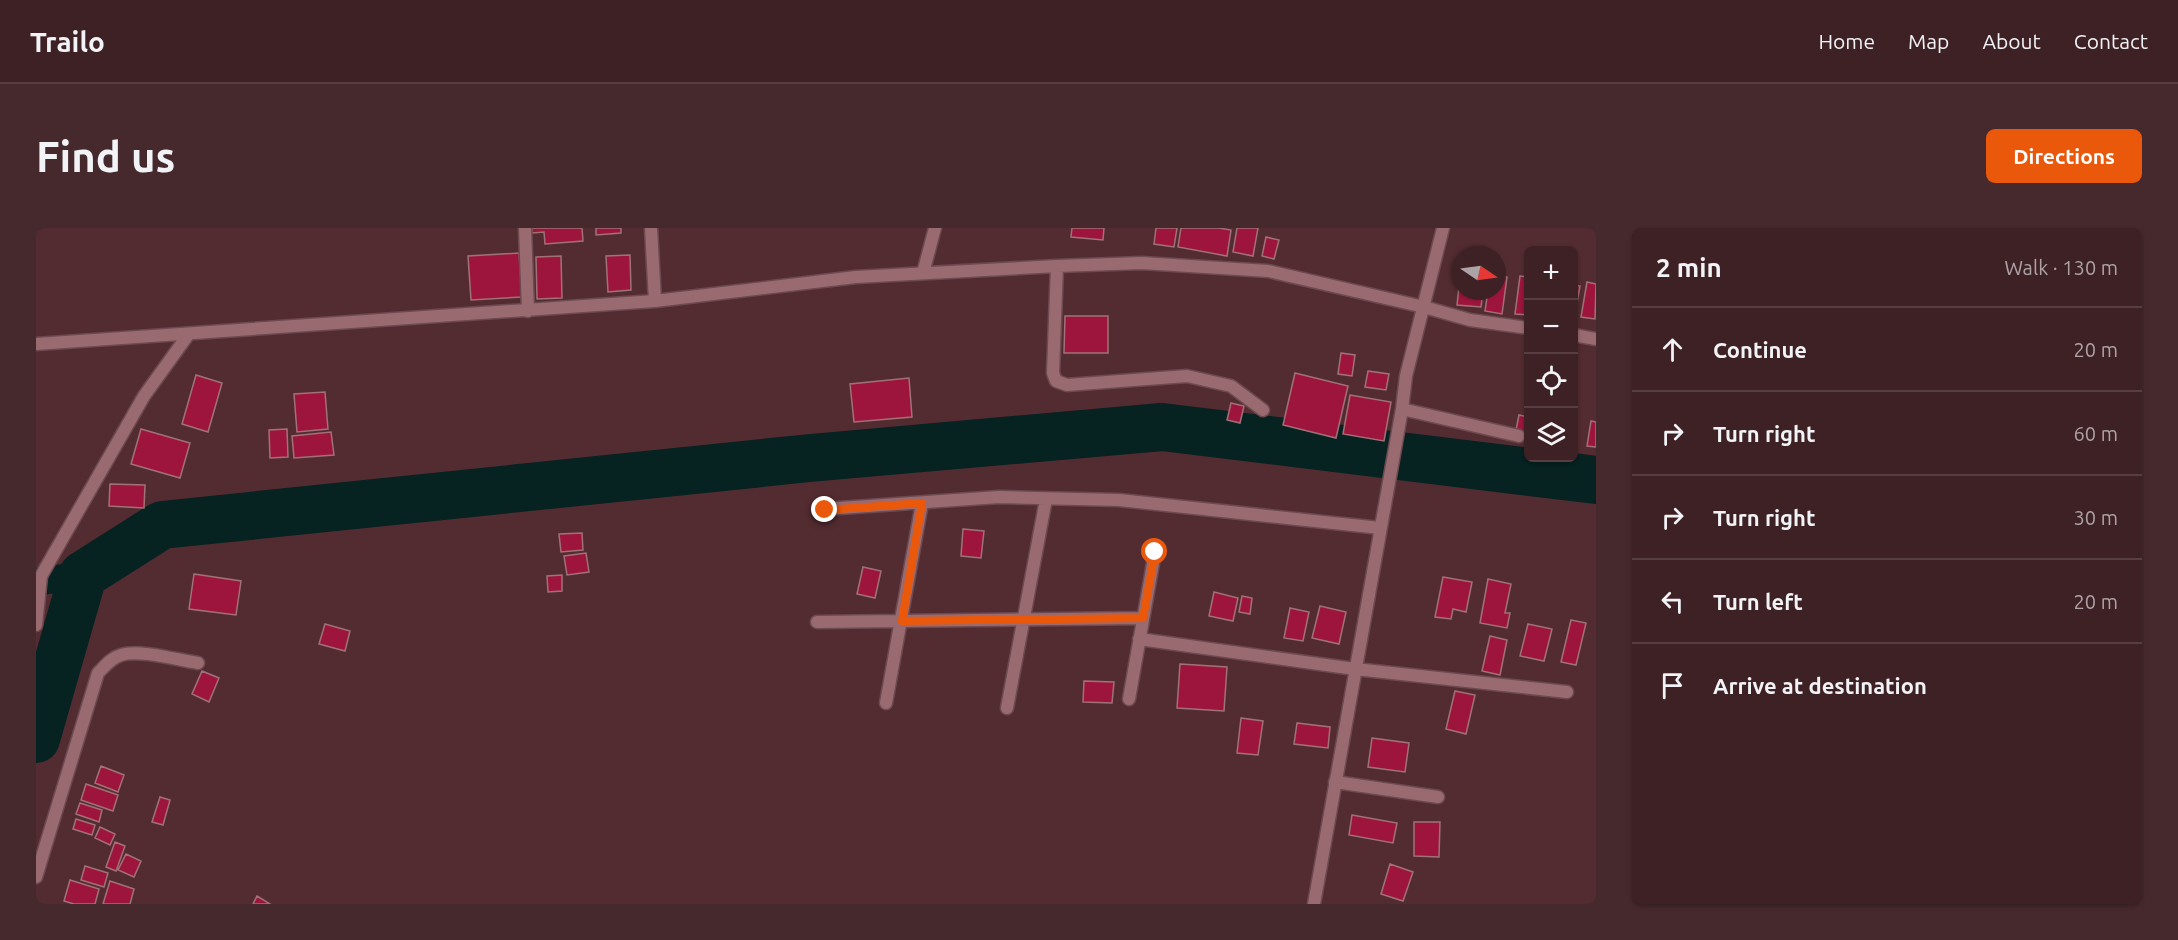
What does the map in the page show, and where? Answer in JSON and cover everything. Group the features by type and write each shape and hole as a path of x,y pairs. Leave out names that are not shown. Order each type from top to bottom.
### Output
{"street":[{"path":"525,228 528,311"},
{"path":"651,228 655,301"},
{"path":"923,273 935,228"},
{"path":"1314,904 1397,440 1406,376 1443,228"},
{"path":"36,344 655,301 856,277 1142,263 1268,271 1470,320 1524,327"},
{"path":"1057,266 1053,373 1056,381 1067,385 1187,376 1231,386 1263,410"},
{"path":"36,625 41,576 144,396 188,335"},
{"path":"1578,336 1596,339"},
{"path":"1402,409 1519,436"},
{"path":"825,510 999,497 1119,500 1380,528"},
{"path":"1007,708 1046,499"},
{"path":"886,703 922,503"},
{"path":"1129,699 1155,552"},
{"path":"817,622 1143,618"},
{"path":"1139,639 1355,669 1567,692"},
{"path":"36,877 98,673 110,660 122,654 198,663"},
{"path":"1335,782 1438,797"}],"building":[{"path":"532,228 582,228 583,241 545,244 544,232 532,233"},
{"path":"596,228 621,228 621,233 596,235"},
{"path":"1072,228 1104,228 1103,240 1071,237"},
{"path":"1156,228 1177,228 1174,247 1154,244"},
{"path":"1181,228 1231,230 1227,256 1178,247"},
{"path":"1237,228 1258,228 1253,256 1233,252"},
{"path":"1266,237 1279,240 1274,259 1262,256"},
{"path":"519,253 522,297 471,300 468,256"},
{"path":"630,255 631,290 608,292 606,256"},
{"path":"561,256 562,298 537,299 536,257"},
{"path":"1520,276 1524,276 1524,315 1515,314"},
{"path":"1587,282 1596,284 1595,319 1581,317"},
{"path":"1458,300 1482,300 1481,307 1457,305"},
{"path":"1487,300 1504,300 1502,314 1485,311"},
{"path":"1065,316 1108,316 1108,353 1064,353"},
{"path":"1341,353 1355,355 1352,376 1338,374"},
{"path":"1368,371 1389,374 1386,390 1365,387"},
{"path":"1295,373 1348,386 1336,438 1283,425"},
{"path":"196,375 222,383 208,432 182,424"},
{"path":"909,378 912,417 854,422 850,384"},
{"path":"325,392 328,429 297,432 294,394"},
{"path":"1350,395 1391,402 1384,441 1343,434"},
{"path":"1231,403 1244,406 1240,423 1227,420"},
{"path":"1519,415 1524,416 1524,432 1516,430"},
{"path":"1591,421 1596,422 1596,447 1587,446"},
{"path":"141,429 190,443 180,478 131,464"},
{"path":"287,429 288,457 270,458 269,430"},
{"path":"331,432 334,455 294,458 292,436"},
{"path":"110,484 145,485 144,508 109,506"},
{"path":"963,529 984,531 981,558 961,556"},
{"path":"582,533 583,550 561,552 559,534"},
{"path":"586,553 589,572 567,575 564,556"},
{"path":"863,567 881,571 875,598 857,594"},
{"path":"194,574 241,581 236,615 189,609"},
{"path":"562,575 562,591 548,592 547,576"},
{"path":"1443,577 1472,582 1466,612 1453,609 1451,619 1435,617"},
{"path":"1488,579 1511,584 1505,613 1510,613 1507,628 1480,623"},
{"path":"1214,592 1238,598 1233,621 1209,616"},
{"path":"1242,596 1252,598 1250,614 1239,612"},
{"path":"1320,606 1346,612 1339,644 1312,638"},
{"path":"1290,608 1309,612 1303,641 1284,638"},
{"path":"1571,620 1586,623 1576,665 1561,662"},
{"path":"325,624 350,631 345,651 319,644"},
{"path":"1528,624 1552,629 1544,661 1520,656"},
{"path":"1490,636 1507,640 1500,675 1482,671"},
{"path":"1180,664 1227,667 1224,711 1177,708"},
{"path":"202,671 219,678 209,702 192,694"},
{"path":"1084,681 1114,682 1112,703 1083,702"},
{"path":"1455,691 1475,695 1466,734 1446,729"},
{"path":"1241,718 1263,721 1258,755 1237,753"},
{"path":"1297,723 1330,727 1328,748 1294,744"},
{"path":"1372,738 1409,743 1405,772 1368,767"},
{"path":"101,766 124,775 118,792 95,783"},
{"path":"86,784 118,795 113,811 81,800"},
{"path":"160,797 170,800 163,825 152,822"},
{"path":"80,803 102,810 99,822 76,814"},
{"path":"1352,815 1397,823 1393,843 1349,835"},
{"path":"76,819 95,825 92,835 73,829"},
{"path":"1414,822 1440,822 1439,857 1414,856"},
{"path":"100,827 115,834 110,845 95,838"},
{"path":"115,842 125,846 116,871 106,867"},
{"path":"126,854 141,861 134,877 118,870"},
{"path":"1390,864 1413,872 1403,901 1381,894"},
{"path":"85,866 108,873 104,887 81,880"},
{"path":"70,880 99,889 95,904 74,904 64,901"},
{"path":"110,881 134,889 130,904 103,904"},
{"path":"257,896 270,904 253,904"}],"waterway":[{"path":"36,739 83,575 162,525 810,458 1162,427 1596,480"},
{"path":"36,582 83,575"}],"route":[{"path":"825,510 922,503 902,621 1143,618 1155,552"}]}
